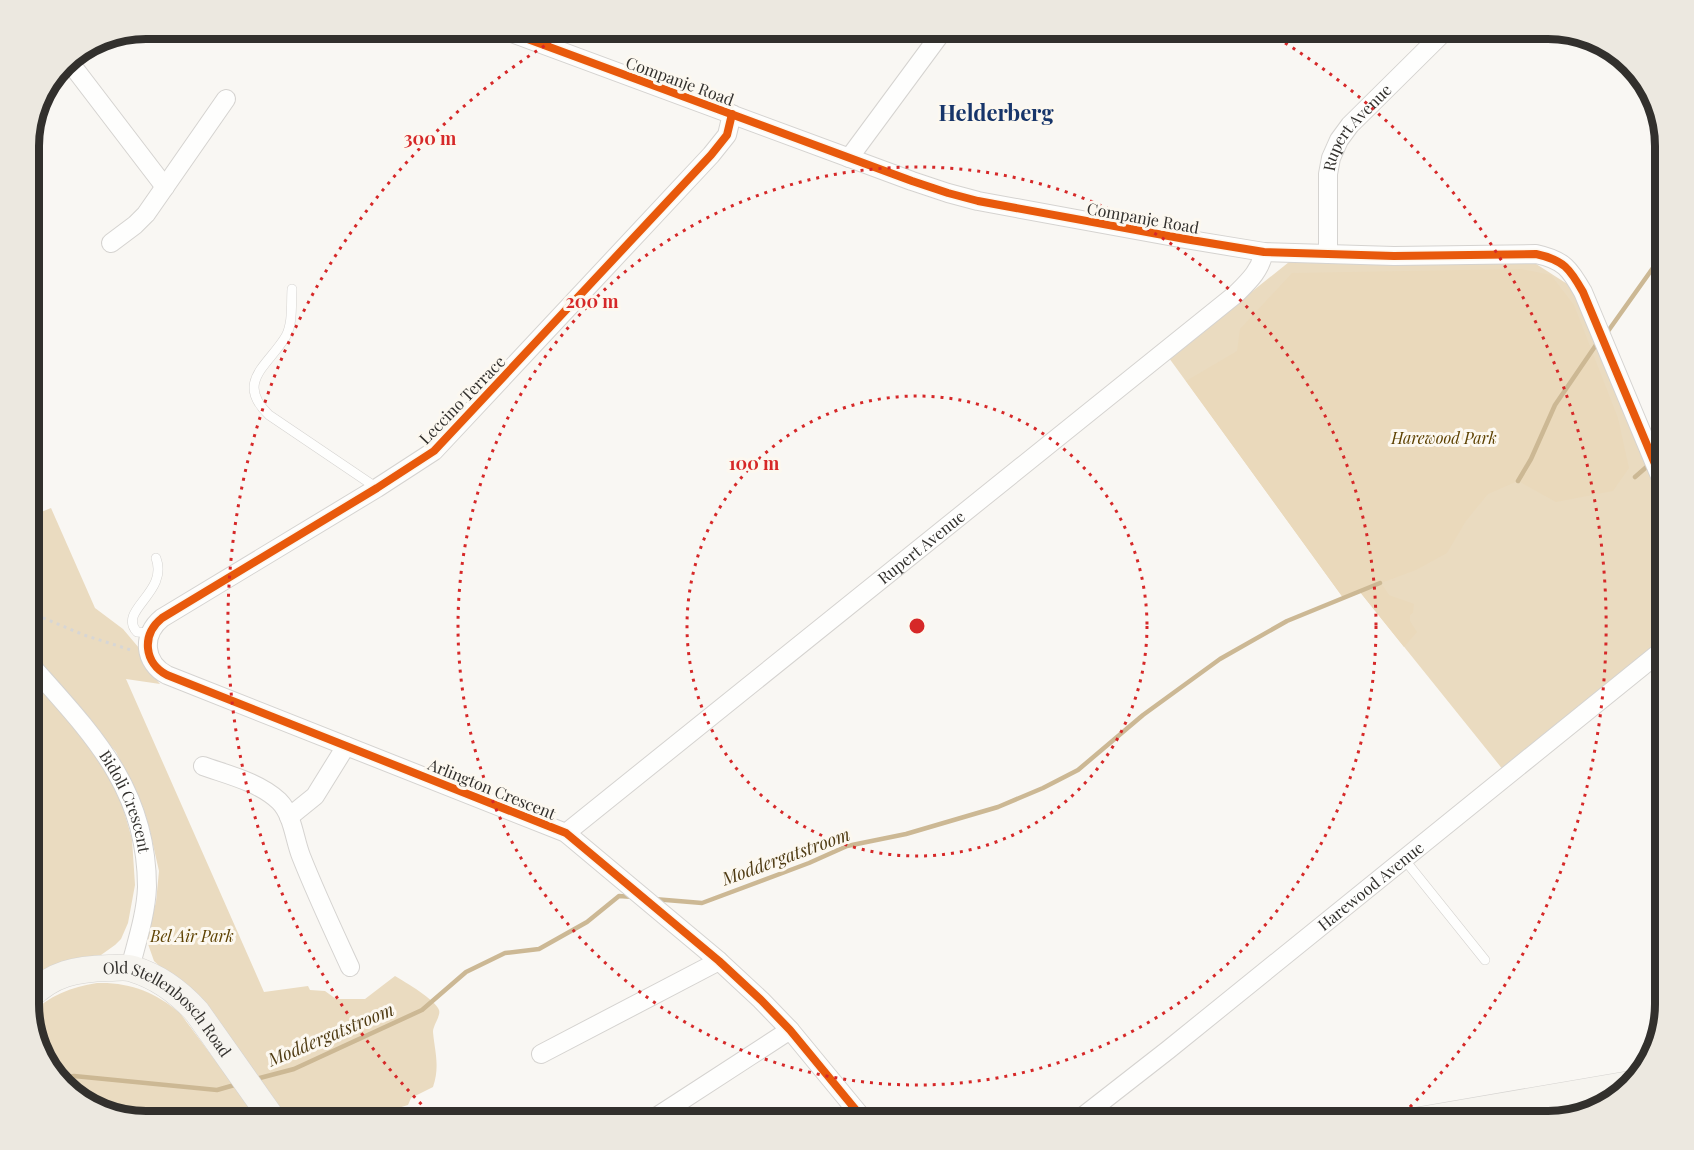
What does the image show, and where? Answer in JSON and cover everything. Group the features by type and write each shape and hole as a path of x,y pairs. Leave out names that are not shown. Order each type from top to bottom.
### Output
{"street":[{"name":"Companje Road","path":"528,39 849,158 948,193 978,201 1185,240 1264,252 1536,254 1552,257 1564,264 1574,275 1583,292 1655,464"},
{"path":"849,158 937,39"},
{"name":"Rupert Avenue","path":"1328,254 1328,174 1331,158 1339,140 1350,125 1437,39"},
{"path":"74,68 165,187"},
{"path":"111,243 146,214 226,99"},
{"name":"Leccino Terrace","path":"150,633 162,618 434,451 711,155 727,135 732,114"},
{"name":"Rupert Avenue","path":"566,833 1236,294 1255,275 1264,252"},
{"path":"148,652 150,633"},
{"name":"Arlington Crescent","path":"148,652 157,668 167,675 566,833 719,961 790,1030 856,1111"},
{"name":"Harewood Avenue","path":"1091,1111 1404,859 1655,663"},
{"name":"Bidoli Crescent","path":"39,675 111,761 124,786 138,826 147,887 144,912 130,968"},
{"path":"290,817 315,796 346,746"},
{"path":"203,766 253,784 267,792 284,807 290,817 300,855 350,967"},
{"path":"541,1054 719,961"},
{"name":"Old Stellenbosch Road","path":"39,989 48,981 81,969 130,968 159,980 184,997 197,1012 266,1111"},
{"path":"667,1111 790,1030"},
{"path":"1477,1111 1615,1087"}],"lane":[{"path":"292,289 290,326 256,376 253,393 256,402 269,415 377,488"},
{"path":"150,633 137,632 131,621 159,574 156,558"},
{"path":"1404,859 1485,960"}],"path":[{"path":"39,616 103,642 132,651 148,652"}],"green space":[{"name":"Harewood Park","path":"1289,262 1533,262 1572,287 1655,486 1655,650 1504,771 1360,592 1344,599 1169,358"},
{"name":"Harewood Park","path":"1521,269 1551,275 1574,305 1618,418 1629,468 1613,491 1556,502 1518,481 1488,494 1466,521 1447,553 1416,570 1381,583 1389,595 1414,604 1410,621 1417,632 1404,647 1360,592 1344,599 1186,381 1237,351 1240,329 1292,273"},
{"name":"Bel Air Park","path":"51,508 95,608 123,629 139,648 145,666 160,684 126,679 264,992 308,986 310,990 325,991 336,999 365,999 395,976 420,991 437,1006 439,1012 433,1032 437,1066 433,1087 411,1098 408,1105 388,1111 283,1111 217,1019 154,961 147,935 156,902 159,871 143,807 116,752 39,663 39,513"},
{"name":"Bel Air Park","path":"39,687 96,754 119,794 132,839 135,885 128,923 121,939 101,955 63,963 39,973"},
{"name":"Bel Air Park","path":"97,983 120,984 142,990 161,999 180,1013 253,1111 132,1110 112,1105 87,1093 66,1074 53,1057 47,1045 39,1011 39,1007 45,1002 78,987"}],"waterway":[{"path":"1606,334 1655,265"},
{"path":"1518,481 1531,459 1555,405 1598,342"},
{"path":"1635,477 1651,463"},
{"name":"Moddergatstroom","path":"654,899 702,903 809,863 847,846 906,834 998,807 1043,788 1078,770 1143,715 1220,659 1287,621 1380,583"},
{"name":"Moddergatstroom","path":"256,1079 294,1069 422,1010 466,972 505,953 539,949 587,922 619,896 633,897"},
{"name":"Moddergatstroom","path":"69,1077 217,1090 238,1084"}],"cycle path":[{"path":"528,39 912,181 978,201 1264,252 1394,256 1536,254 1553,259 1570,271 1583,292 1655,464"},
{"path":"732,114 727,135 711,155 434,451 162,618 151,632 148,648 154,663 167,675 566,833 719,961 761,1000 790,1030 857,1111"}],"district":[{"name":"Helderberg","path":"996,113"}]}
